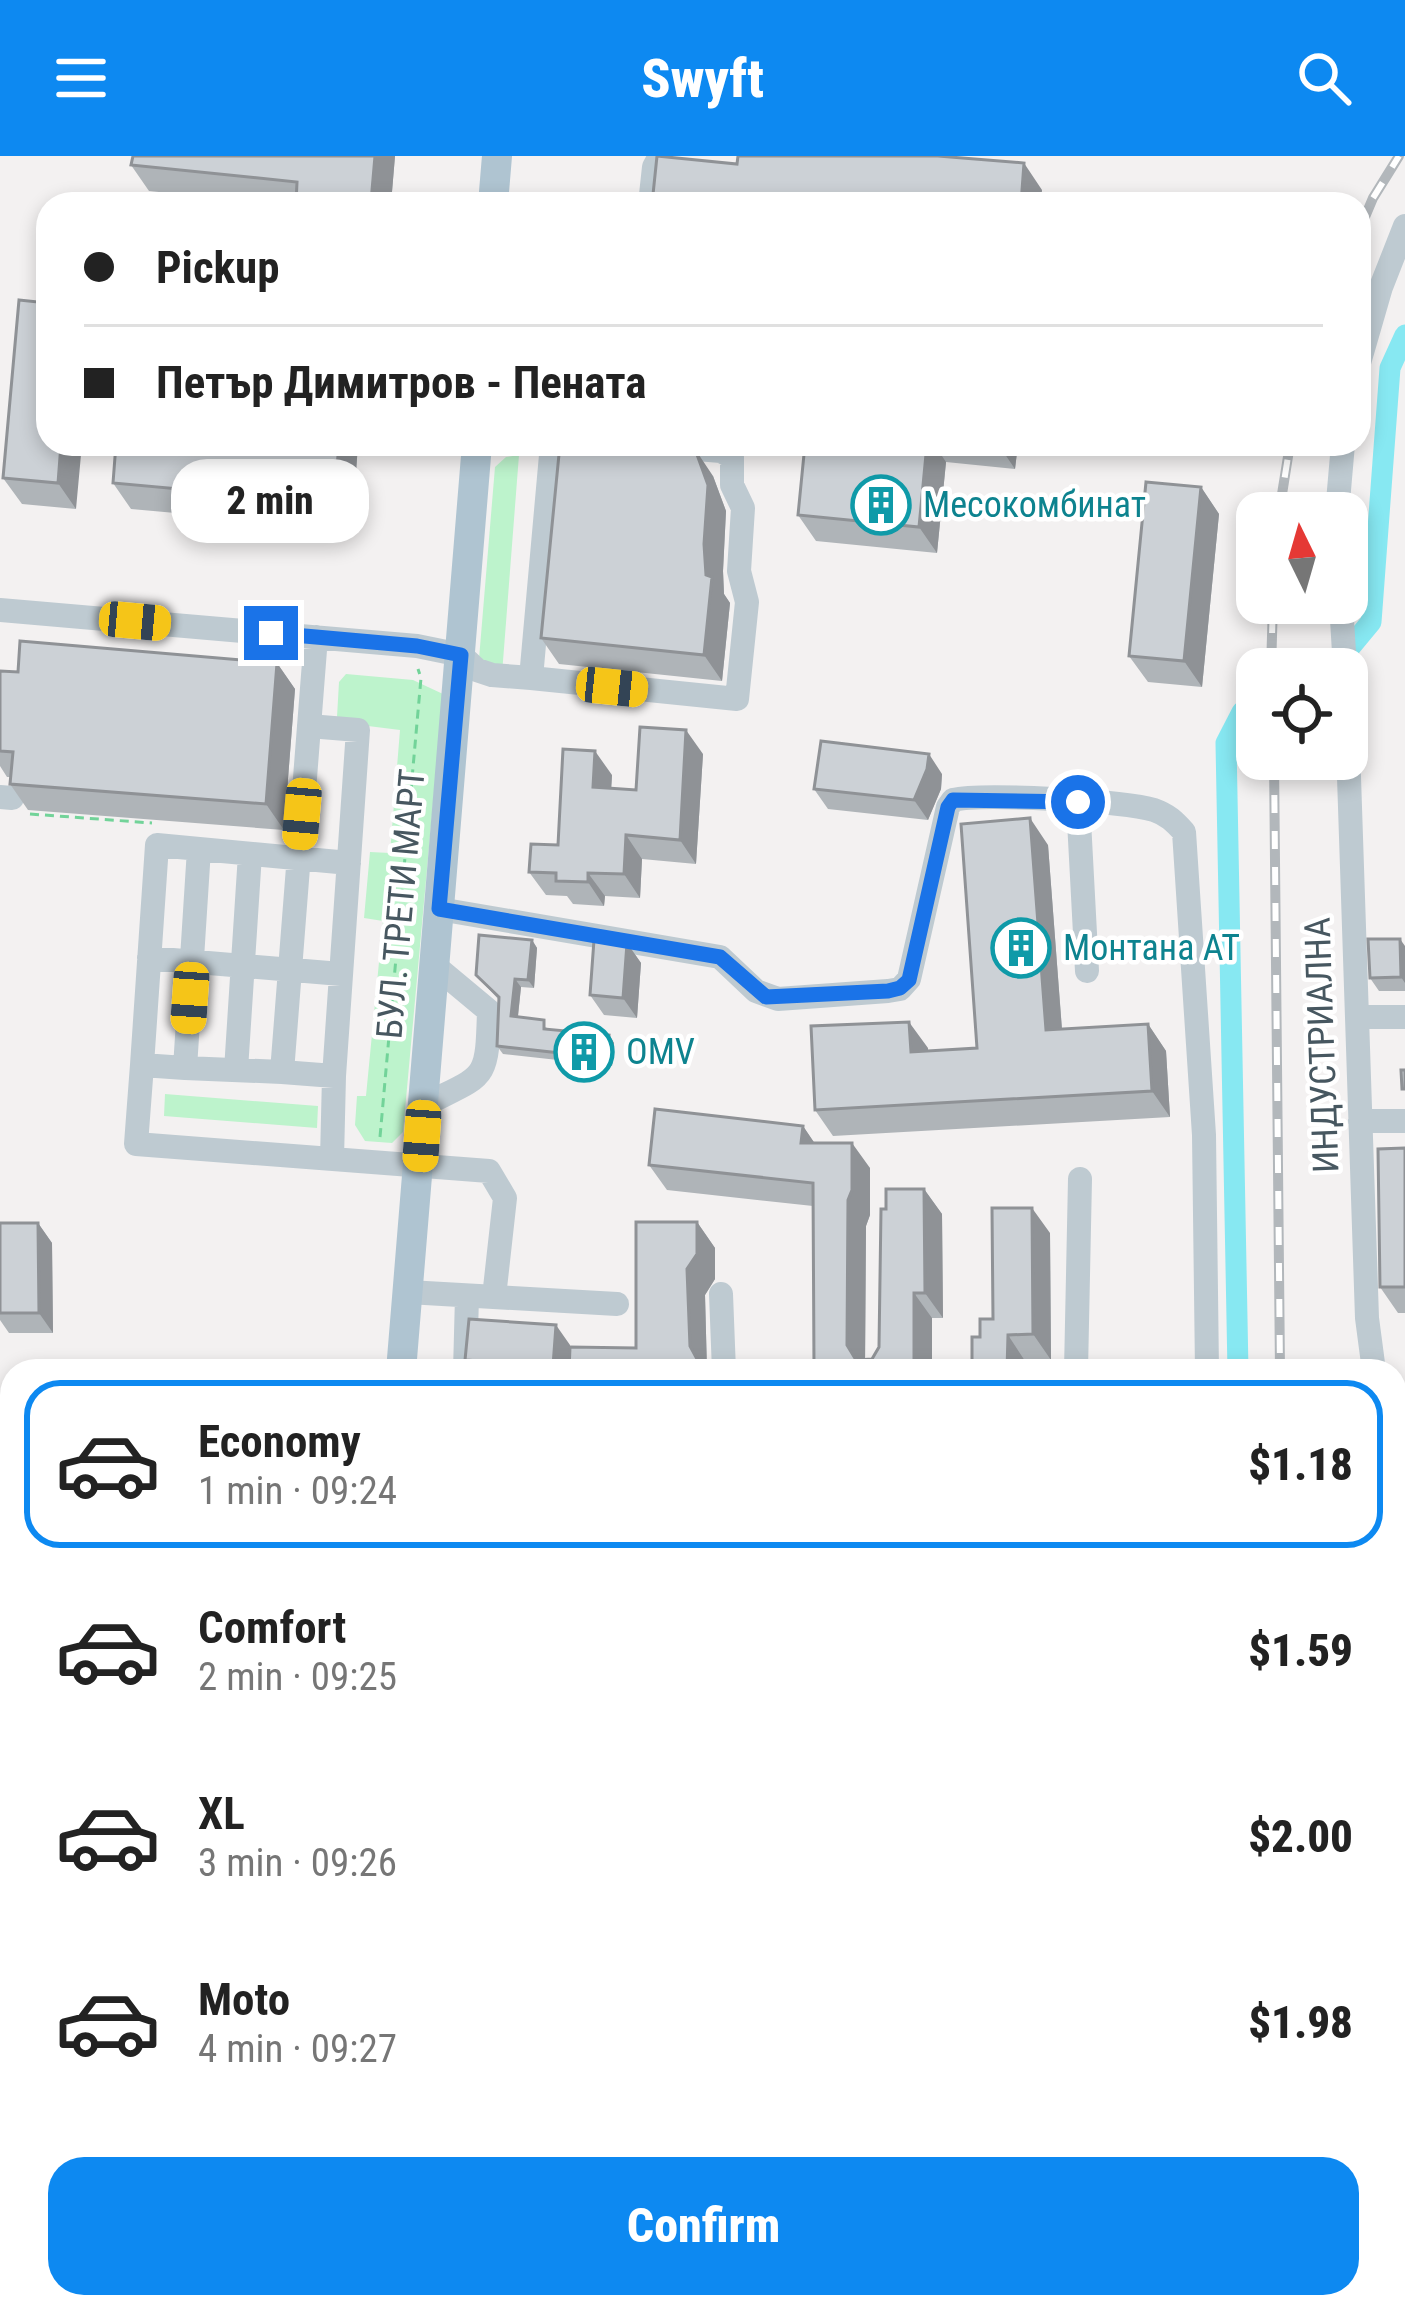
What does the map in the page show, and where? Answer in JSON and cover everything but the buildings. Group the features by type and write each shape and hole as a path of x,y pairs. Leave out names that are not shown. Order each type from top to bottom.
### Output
{"main road":[{"path":"495,192 497,156"},
{"name":"БУЛ. ТРЕТИ МАРТ","path":"402,1359 476,456"}],"street":[{"path":"651,192 654,166 661,156"},
{"path":"1371,322 1405,226"},
{"path":"531,678 551,456"},
{"path":"0,610 417,646 461,655 477,670 492,675 734,700 739,696 747,602 739,571 743,508 732,485 730,456"},
{"path":"1339,492 1342,456"},
{"path":"282,1072 316,637"},
{"path":"309,726 358,730 332,1159"},
{"name":"ИНДУСТРИАЛНА","path":"1349,780 1367,1318 1372,1359"},
{"path":"439,909 720,957 756,991 778,999 888,991 909,980 953,800 1078,802 1147,808 1169,816 1184,832 1204,1135 1207,1359"},
{"path":"1078,802 1087,971"},
{"path":"349,862 157,845 136,1144 489,1171 505,1198 494,1297"},
{"path":"185,1068 199,849"},
{"path":"236,1070 250,854"},
{"path":"149,958 341,974"},
{"path":"424,1105 476,1079 488,1061 489,1011 435,966"},
{"path":"1357,1018 1405,1017"},
{"path":"142,1065 334,1076"},
{"path":"1360,1121 1405,1120"},
{"path":"1076,1359 1080,1179"},
{"path":"408,1292 617,1304"},
{"path":"721,1294 724,1359"},
{"path":"466,1359 467,1296"}],"path":[{"path":"12,803 156,823 157,845"}],"green space":[{"path":"519,456 502,674 479,659 495,467 506,457"},
{"path":"346,674 413,680 443,694 403,1132 392,1143 365,1141 355,1125 357,1096 366,1096 383,921 364,918 370,852 390,853 400,730 344,723 337,717 339,682"},
{"path":"165,1094 318,1106 317,1128 164,1116"}],"waterway":[{"path":"1349,648 1371,622 1390,368 1405,335"},
{"path":"1236,724 1226,743 1238,1359"}],"railway":[{"path":"1371,203 1399,156"},
{"path":"1282,492 1288,456"},
{"path":"1272,624 1272,648"},
{"path":"1274,780 1280,1359"}],"place":[{"name":"Месокомбинат","path":"881,505"},
{"name":"Монтана АТ","path":"1021,948"},
{"name":"OMV","path":"584,1052"}],"route":[{"path":"271,633 417,646 461,655 439,909 720,957 766,997 888,991 909,980 953,800 1078,802"}]}
